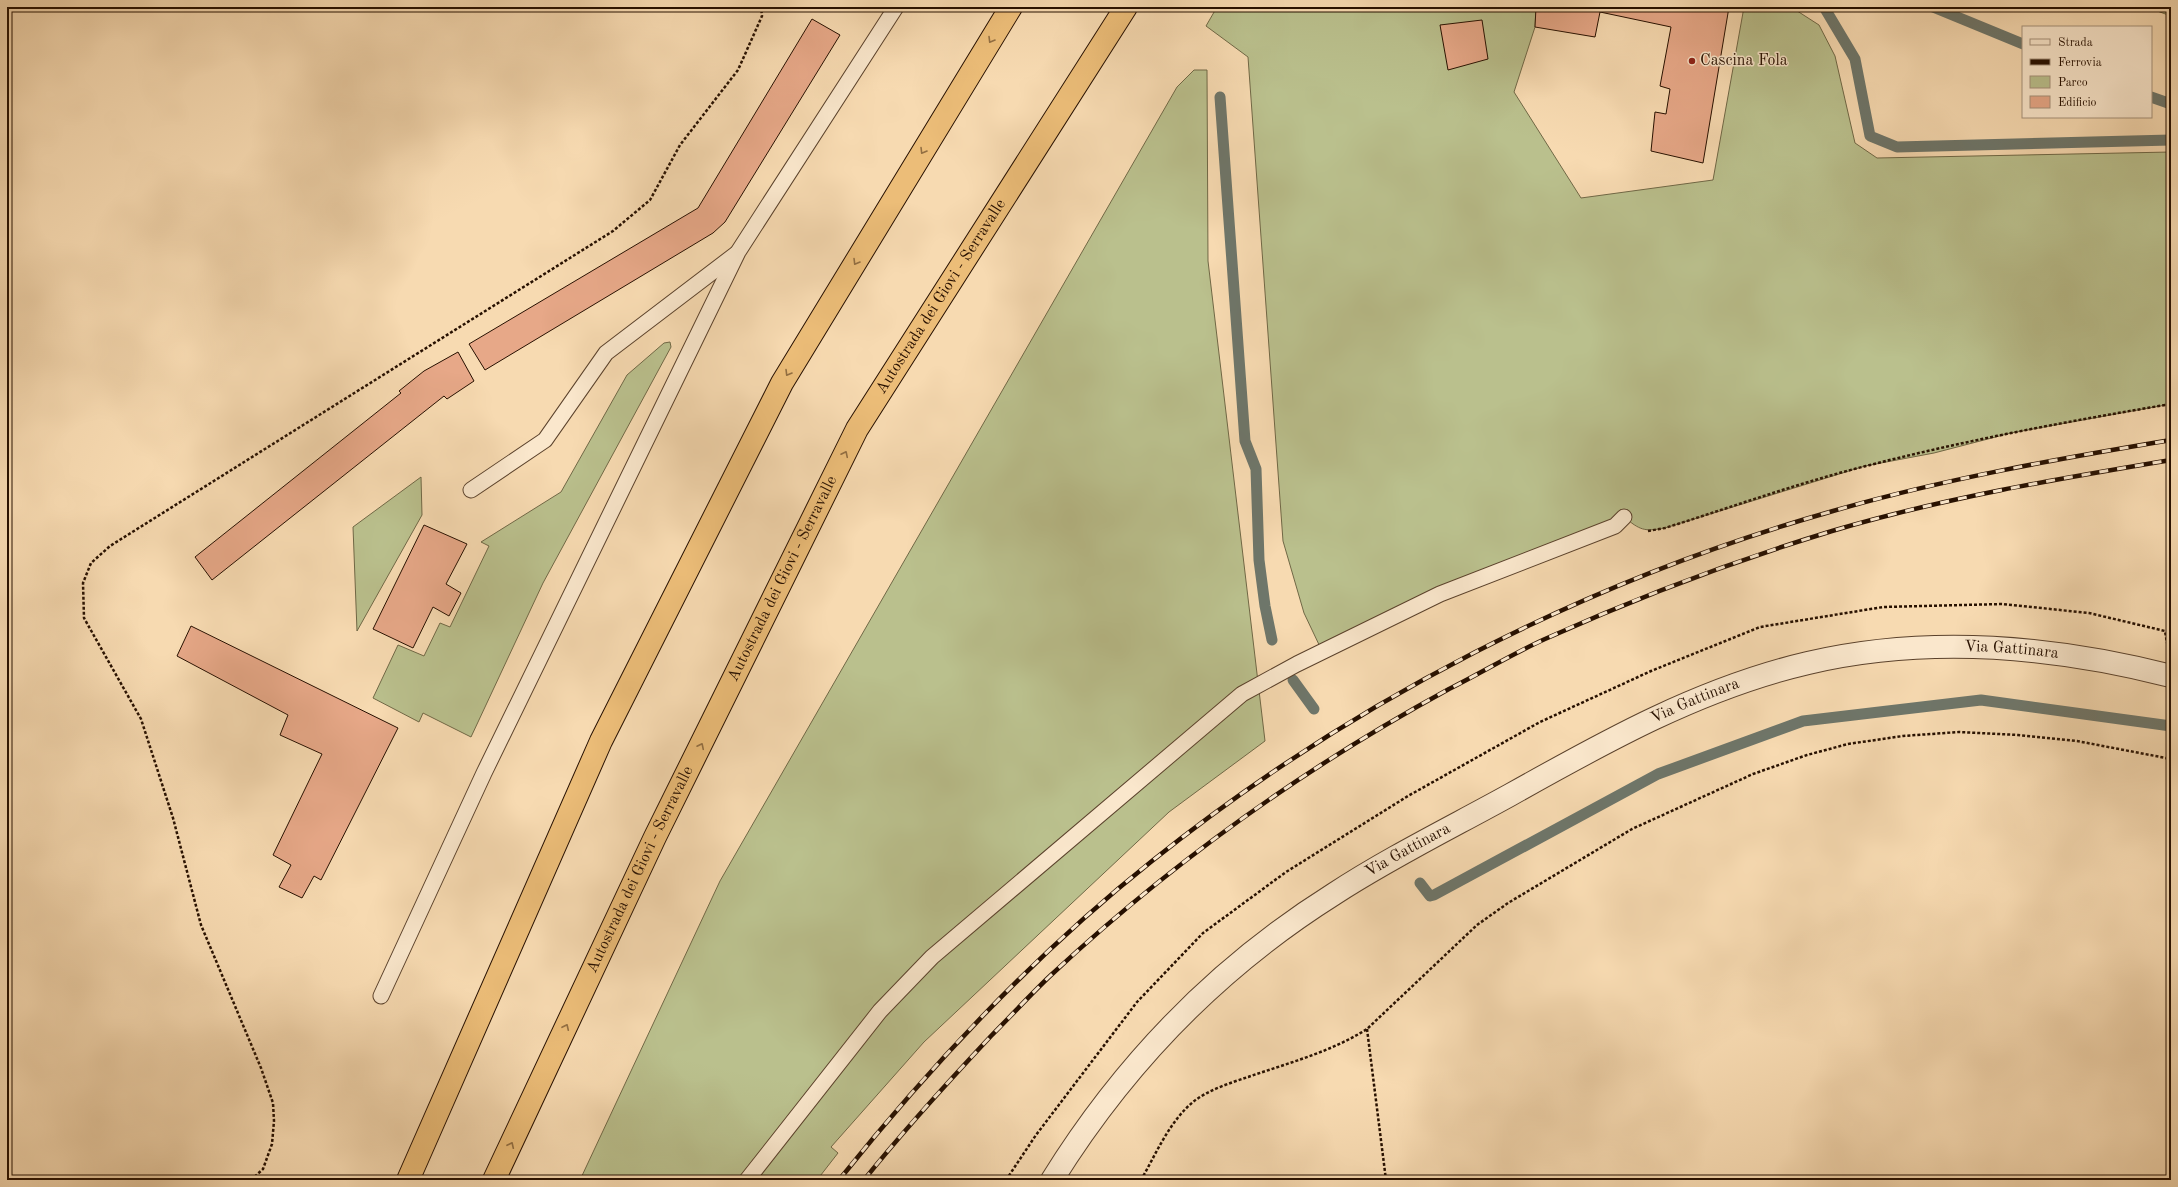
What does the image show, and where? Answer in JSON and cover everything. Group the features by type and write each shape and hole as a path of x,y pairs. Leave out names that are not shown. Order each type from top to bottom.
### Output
{"highway":[{"path":"408,1180 601,741 778,390 1011,7"},
{"name":"Autostrada dei Giovi - Serravalle","path":"494,1180 655,837 857,429 1126,7"}],"street":[{"name":"Via Gattinara","path":"1052,1180 1099,1110 1159,1037 1225,974 1271,936 1336,892 1605,742 1704,696 1757,678 1809,663 1867,653 1920,648 1985,647 2054,652 2118,662 2171,676"}],"lane":[{"path":"381,996 484,773 738,252 896,7"},
{"path":"471,490 546,440 606,353 738,252"},
{"path":"747,1180 880,1011 932,957 1242,694 1297,664 1440,594 1615,526 1624,517"}],"path":[{"path":"251,1180 263,1169 272,1144 274,1121 273,1103 261,1068 201,925 173,818 141,719 84,618 83,583 91,563 110,546 214,483 613,231 650,200 680,145 738,70 762,16 761,7"},
{"path":"1624,517 1639,529 1650,531 1665,528 1814,481 1939,448 2087,418 2171,404"},
{"path":"1141,1180 1177,1119 1194,1102 1233,1083 1336,1046 1367,1029 1476,925 1508,903 1632,829 1753,774 1806,755 1848,744 1903,736 1960,732 2018,734 2078,741 2171,759"},
{"path":"1367,1029 1386,1180"}],"green space":[{"path":"1217,7 1536,7 1535,27 1514,92 1581,198 1713,180 1744,7 1791,7 1819,25 1835,56 1855,143 1877,158 2171,152 2171,404 2011,433 1934,453 1865,466 1665,528 1652,530 1643,529 1634,525 1624,517 1322,651 1304,613 1283,541 1248,57 1206,26"},
{"path":"2146,7 2171,7 2171,16"},
{"path":"1194,70 1207,70 1208,261 1265,741 1169,812 924,1042 831,1147 838,1153 817,1180 580,1180 720,881 1177,87"},
{"path":"670,342 671,347 543,583 471,737 423,713 419,722 373,698 398,645 424,656 440,623 450,627 489,546 481,542 561,492 627,375 664,343"},
{"path":"421,477 422,515 357,631 353,527"}],"building":[{"name":"Cascina Fola","path":"1536,7 1729,7 1703,163 1651,151 1655,112 1666,114 1670,89 1660,86 1671,27 1600,12 1595,37 1535,27"},
{"path":"812,19 840,35 725,222 713,233 485,370 469,344 698,208"},
{"path":"1482,20 1488,59 1448,70 1440,25"},
{"path":"458,352 474,381 447,399 444,396 212,580 195,557 401,393 399,391 424,371"},
{"path":"424,525 467,544 446,584 461,593 449,616 433,607 413,648 373,629"},
{"path":"191,626 398,728 321,880 314,876 302,898 279,887 291,865 273,855 322,754 280,735 288,715 177,656"}],"waterway":[{"path":"1824,7 1855,59 1870,136 1897,147 2171,140"},
{"path":"1933,7 2022,44"},
{"path":"1220,97 1245,441 1256,469 1259,560 1265,606 1272,640"},
{"path":"2152,97 2171,104"},
{"path":"1293,680 1314,709"},
{"path":"1420,883 1430,896 1434,895 1658,774 1803,721 1981,700 2171,726"}],"railway":[{"path":"839,1180 911,1094 986,1012 1026,972 1109,897 1152,861 1229,803 1308,749 1390,698 1475,652 1562,610 1651,573 1741,540 1833,511 1959,479 2043,462 2171,440"},
{"path":"864,1180 942,1089 991,1036 1050,976 1096,934 1191,856 1240,820 1342,751 1449,689 1533,645 1651,594 1723,567 1832,531 1874,519 2000,490 2171,460"}],"place":[{"name":"Cascina Fola","path":"1692,61"}]}
